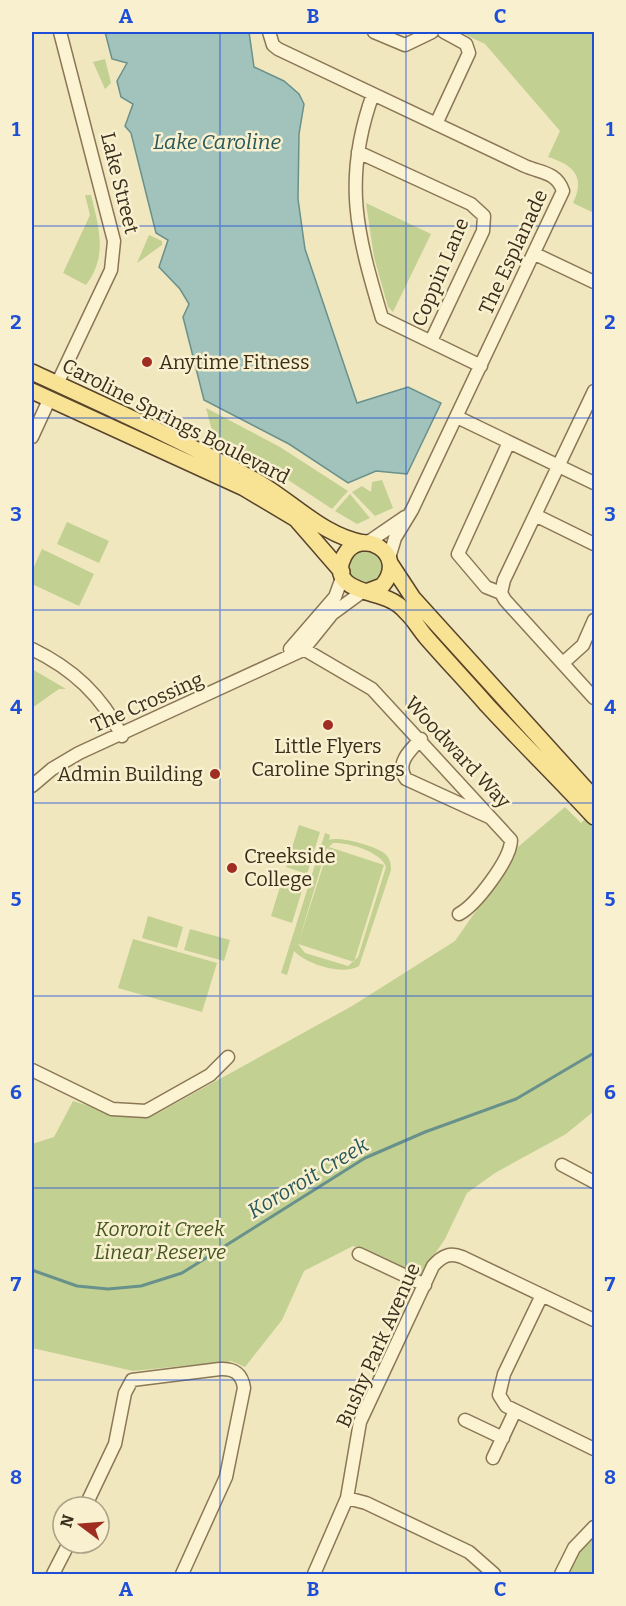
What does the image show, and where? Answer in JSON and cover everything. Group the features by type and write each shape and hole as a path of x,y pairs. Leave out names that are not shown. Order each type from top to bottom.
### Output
{"main road":[{"name":"Caroline Springs Boulevard","path":"32,372 261,484 340,538 365,543"},
{"name":"Lake Street","path":"49,400 57,384"},
{"name":"Caroline Springs Boulevard","path":"32,391 244,488 296,519 342,574"},
{"path":"594,798 413,598 380,547 365,543 349,550 344,556 342,574 350,586 399,604 482,699 594,817"},
{"path":"364,592 382,586 388,580 390,560"}],"street":[{"name":"Lake Street","path":"57,384 111,270 114,241 60,32"},
{"name":"The Esplanade","path":"269,32 273,45 279,49 558,180 563,191 562,198 412,510 395,538 390,560"},
{"path":"374,32 405,45 432,32"},
{"path":"436,124 469,53 466,44 444,32"},
{"path":"373,94 358,152 355,186 361,247 382,318 481,366"},
{"name":"Coppin Lane","path":"358,152 471,204 484,216 483,231 431,341"},
{"path":"535,254 594,282"},
{"path":"594,391 501,586 504,600 594,698"},
{"name":"Lake Street","path":"32,438 49,400"},
{"path":"457,417 594,483"},
{"path":"501,593 486,587 458,554 508,442"},
{"name":"The Esplanade","path":"365,543 412,510"},
{"path":"535,515 594,544"},
{"name":"The Crossing","path":"299,647 335,597 342,574"},
{"name":"The Crossing","path":"32,786 52,769 79,753 122,736 282,659 299,647 332,615 364,592"},
{"path":"563,663 583,645 594,620"},
{"name":"Woodward Way","path":"299,647 372,689 421,739 511,840 510,846 476,902 459,914"},
{"path":"32,649 68,668 95,693 122,736"},
{"path":"421,739 408,753 402,766 402,773 406,779 493,818"},
{"path":"32,1070 112,1109 146,1111 210,1075 228,1057"},
{"path":"562,1165 594,1182"},
{"path":"359,1254 425,1284"},
{"name":"Bushy Park Avenue","path":"314,1575 347,1498 360,1422 438,1261 452,1254 594,1320"},
{"path":"542,1295 500,1388 502,1401 515,1411 594,1448"},
{"path":"91,1495 114,1444 125,1393 132,1380 220,1369 234,1370 242,1378 244,1388 226,1477 182,1575"},
{"path":"493,1458 515,1411"},
{"path":"465,1420 503,1438"},
{"path":"347,1498 366,1503 469,1552 494,1575"},
{"path":"561,1575 574,1548 594,1527"},
{"path":"53,1575 63,1555"}],"green space":[{"path":"460,32 594,32 594,213 573,203 578,186 575,173 564,164 548,157 560,131 485,44"},
{"path":"105,59 111,83 105,89 93,62"},
{"path":"85,195 91,195 100,242 97,263 86,285 63,273 90,215"},
{"path":"366,203 431,234 393,312 388,307 374,257"},
{"path":"149,235 162,241 162,245 137,263"},
{"path":"206,408 280,447 348,491 332,509 267,466 214,438"},
{"path":"382,480 393,508 375,516 352,492 362,486 371,492 372,482"},
{"path":"350,494 370,518 357,524 335,511"},
{"path":"67,522 109,541 99,563 57,544"},
{"path":"42,549 94,574 79,606 32,584 32,571"},
{"path":"365,550 377,555 382,567 377,579 365,584 353,579 348,567 353,555"},
{"path":"32,669 66,689 59,689 32,708"},
{"name":"Kororoit Creek Linear Reserve","path":"565,807 581,823 594,809 594,1111 566,1134 495,1173 467,1193 445,1239 420,1276 353,1246 304,1271 282,1320 245,1367 231,1361 133,1371 32,1348 32,1144 54,1137 73,1101 121,1116 158,1113 352,1006 455,941 518,847"},
{"path":"299,825 320,832 307,874 286,867"},
{"path":"325,833 330,835 329,840 341,839 357,842 373,847 386,855 390,861 391,870 359,966 344,970 325,967 307,960 294,951 287,975 281,973","holes":["333,843 355,846 371,853 378,857 386,867 358,957 348,966 305,953 298,944 326,850"]},
{"path":"329,847 384,865 354,962 298,944"},
{"path":"284,874 305,881 292,923 271,916"},
{"path":"148,916 183,927 177,948 142,938"},
{"path":"190,929 230,940 224,961 184,950"},
{"path":"133,939 217,963 202,1012 118,988"},
{"path":"594,1536 594,1574 568,1574 580,1551"}],"water":[{"name":"Lake Caroline","path":"105,32 249,32 254,67 284,81 299,94 304,104 299,134 298,199 305,249 357,403 408,387 441,403 407,474 376,471 348,483 289,444 204,400 183,317 189,304 180,289 159,267 168,240 156,233 131,133 125,126 133,104 121,97 117,81 127,63 112,59"}],"waterway":[{"name":"Kororoit Creek","path":"32,1270 77,1286 108,1289 141,1286 182,1273 365,1158 425,1132 516,1099 594,1053"}],"place":[{"name":"Anytime Fitness","path":"147,362"},
{"name":"Little Flyers Caroline Springs","path":"328,725"},
{"name":"Admin Building","path":"215,774"},
{"name":"Creekside College","path":"232,868"}]}
